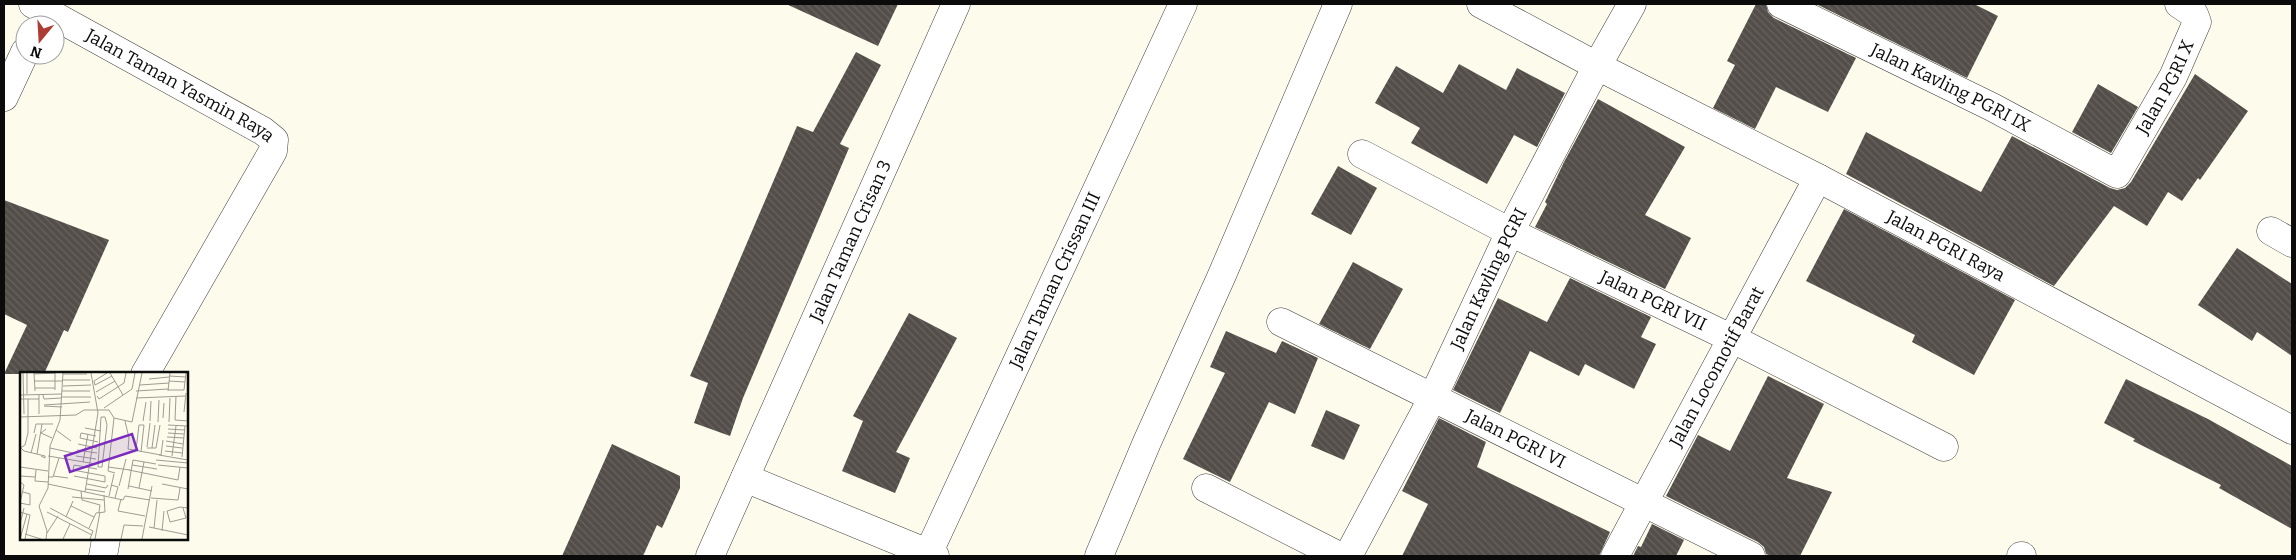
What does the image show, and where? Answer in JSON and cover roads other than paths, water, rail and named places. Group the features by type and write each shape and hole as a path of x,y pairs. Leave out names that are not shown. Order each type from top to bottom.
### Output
{"street":[{"name":"Jalan Taman Crisan 3","path":"710,556 956,4"},
{"name":"Jalan Taman Crissan III","path":"930,555 1183,4"},
{"path":"1100,556 1147,442 1222,275 1338,4"},
{"name":"Jalan PGRI Raya","path":"1481,4 1818,178 2292,430"},
{"name":"Jalan Kavling PGRI","path":"1348,556 1433,397 1510,232 1632,4"},
{"name":"Jalan Kavling PGRI IX","path":"1781,4 1992,107 2117,174"},
{"name":"Jalan PGRI X","path":"2117,174 2173,77 2197,22 2194,14 2179,4"},
{"name":"Jalan Taman Yasmin Raya","path":"39,13 263,131 274,140 273,151 146,372"},
{"path":"4,97 19,65"},
{"name":"Jalan PGRI VII","path":"1362,154 1510,232 1733,339 1944,447"},
{"name":"Jalan Locomotif Barat","path":"1615,556 1818,178"},
{"name":"Jalan PGRI VI","path":"1281,322 1751,556"},
{"path":"745,478 930,555"},
{"path":"1206,488 1339,556"},
{"path":"103,556 106,540"}]}
